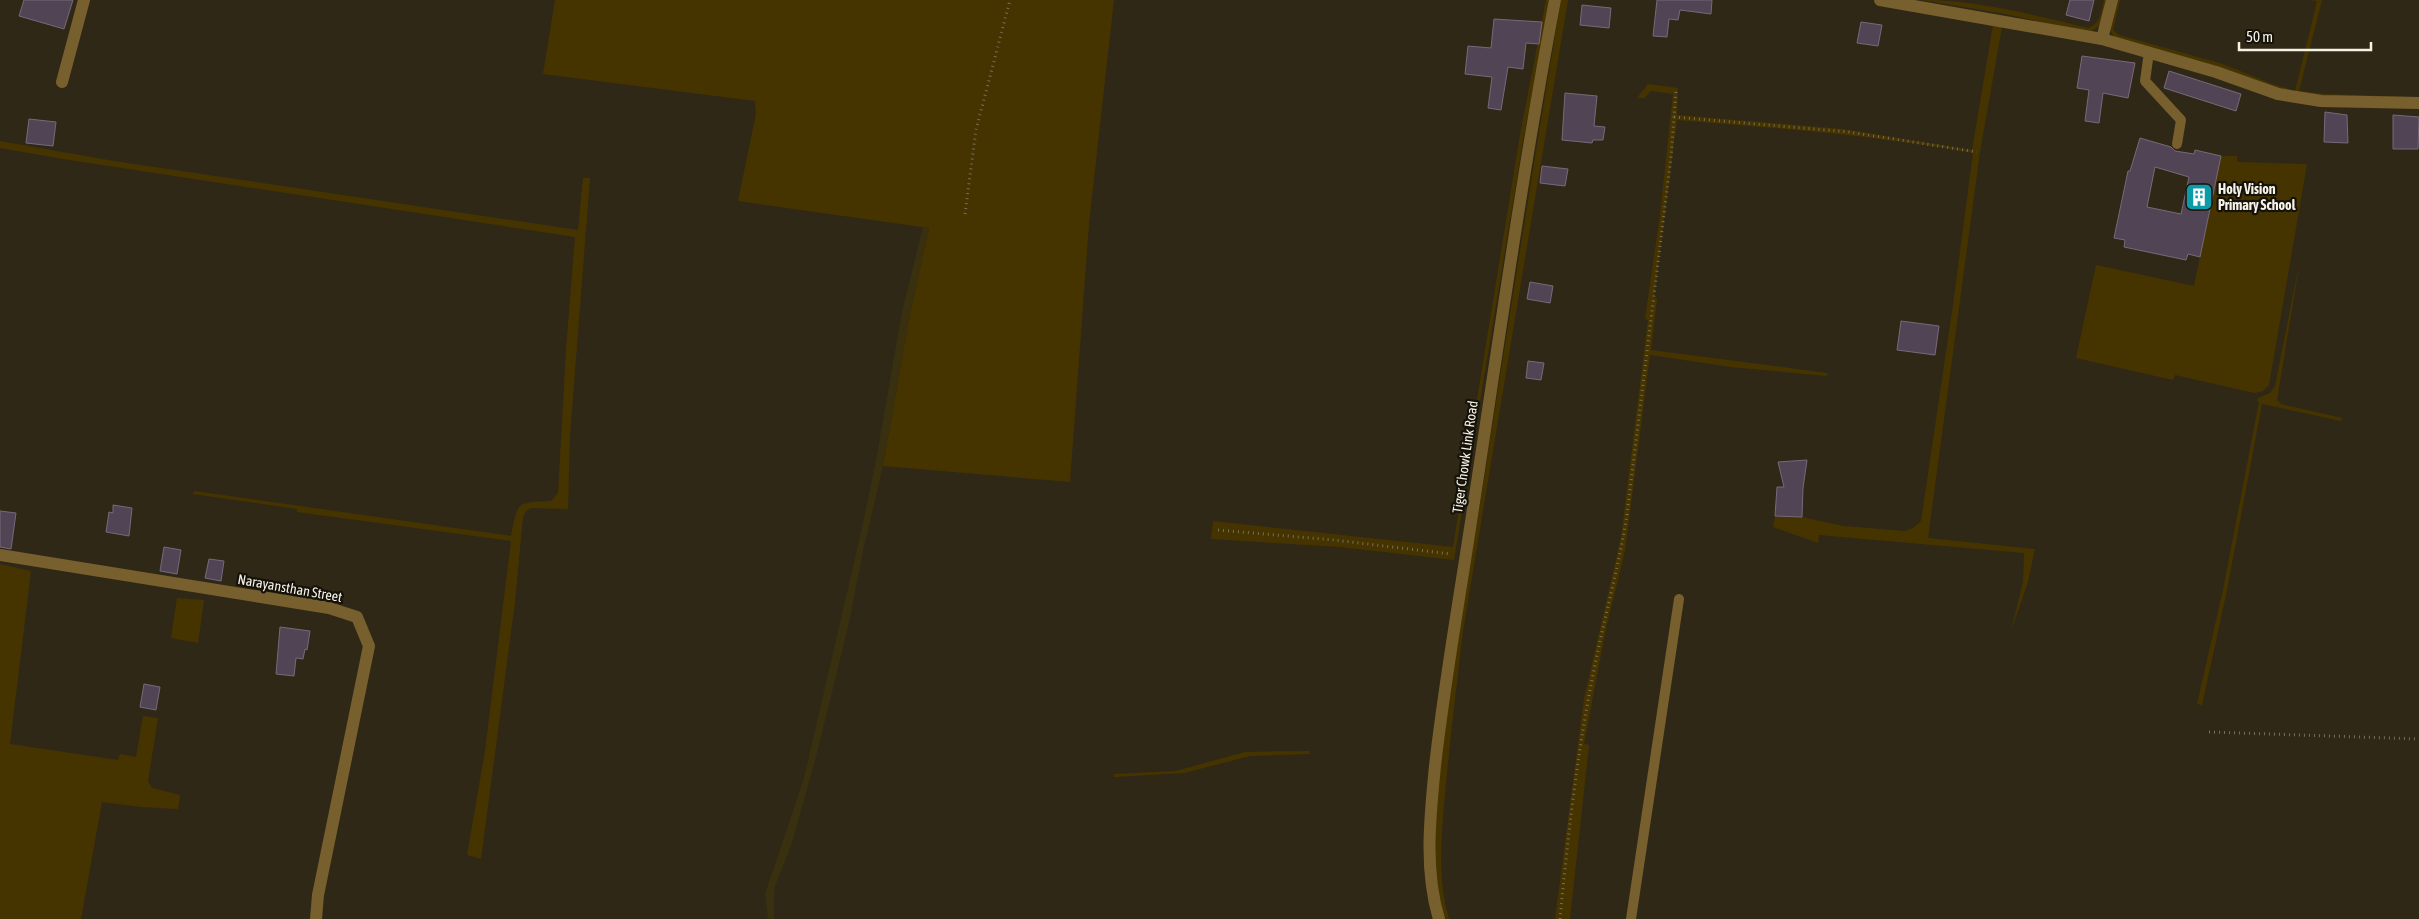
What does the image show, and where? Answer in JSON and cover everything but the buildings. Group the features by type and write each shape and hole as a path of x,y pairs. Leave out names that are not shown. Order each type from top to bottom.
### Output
{"street":[{"path":"62,82 84,0"},
{"name":"Tiger Chowk Link Road","path":"1439,919 1429,871 1432,795 1453,623 1466,555 1522,187 1555,0"},
{"path":"1880,0 2102,39 2216,72 2278,94 2321,101 2419,102"},
{"path":"2102,39 2112,0"},
{"name":"Narayansthan Street","path":"0,555 329,608 357,617 369,646 325,857 316,919"}],"lane":[{"path":"2149,52 2145,81 2181,120 2177,144"},
{"path":"1631,919 1679,599"}],"path":[{"path":"965,214 976,130 1010,0"},
{"path":"1560,919 1582,737 1594,669 1621,555 1626,522 1653,312 1652,296 1671,157 1676,90"},
{"path":"1674,116 1849,132 1977,152"},
{"path":"1218,530 1334,540 1466,555"},
{"path":"2209,732 2419,739"}],"shaded area":[{"path":"555,0 1114,0 1089,224 1070,482 883,466 910,313 929,228 738,201 756,114 755,101 543,74"},
{"path":"1546,0 1550,0 1524,135 1454,560 1340,547 1211,539 1213,521 1453,547 1520,135"},
{"path":"1561,0 1568,0 1463,631 1442,834 1442,885 1449,919 1446,919 1439,899 1435,878 1433,856 1435,812 1460,623"},
{"path":"1922,0 1985,5 2088,28 2096,23 2104,0 2107,0 2100,24 2097,28 2088,32 2005,14"},
{"path":"2115,0 2120,0 2113,30 2119,35 2223,64 2272,84 2295,91 2317,1 2311,0 2322,0 2299,91 2324,94 2416,97 2416,99 2299,95 2114,37 2109,28"},
{"path":"1993,25 2002,27 1980,152 1928,538 2035,549 2028,582 2011,631 2023,582 2024,553 1819,535 1818,543 1773,527 1775,516 1802,517 1843,526 1904,531 1913,528 1921,521 1973,153 1899,141 1677,120 1654,298 1657,299 1651,350 1827,373 1827,376 1731,367 1650,355 1625,551 1606,628 1584,744 1589,745 1570,919 1555,919 1584,699 1621,538 1648,320 1645,319 1660,215 1673,94 1651,91 1644,98 1637,98 1648,84 1678,88 1677,115 1842,129 1972,150"},
{"path":"0,141 114,161 578,230 583,178 590,178 570,436 568,509 532,508 527,510 523,517 515,602 481,859 467,855 485,751 511,541 297,512 297,509 193,494 194,491 511,536 515,516 520,506 531,502 551,501 558,493 575,237 63,159 0,148"},
{"path":"2221,156 2237,156 2237,162 2307,164 2269,385 2263,391 2255,393 2175,375 2173,380 2076,358 2096,265 2194,286"},
{"path":"2300,260 2277,400 2281,404 2342,418 2341,421 2262,404 2227,590 2202,705 2197,704 2223,590 2259,402 2257,401 2258,398 2270,393 2275,386"},
{"path":"0,564 31,571 10,744 118,760 120,754 136,757 143,716 158,718 148,781 152,788 180,795 178,809 102,802 81,919 0,919"},
{"path":"177,598 204,600 198,643 171,638"},
{"path":"1309,751 1310,754 1250,756 1184,773 1114,777 1114,774 1176,771 1245,752"}],"sand":[{"path":"923,227 929,228 910,313 883,466 863,551 849,623 817,753 792,843 774,889 774,919 768,919 765,894 804,778 859,541 875,466 902,312"}],"place":[{"name":"Holy Vision Primary School","path":"2199,197"}]}
